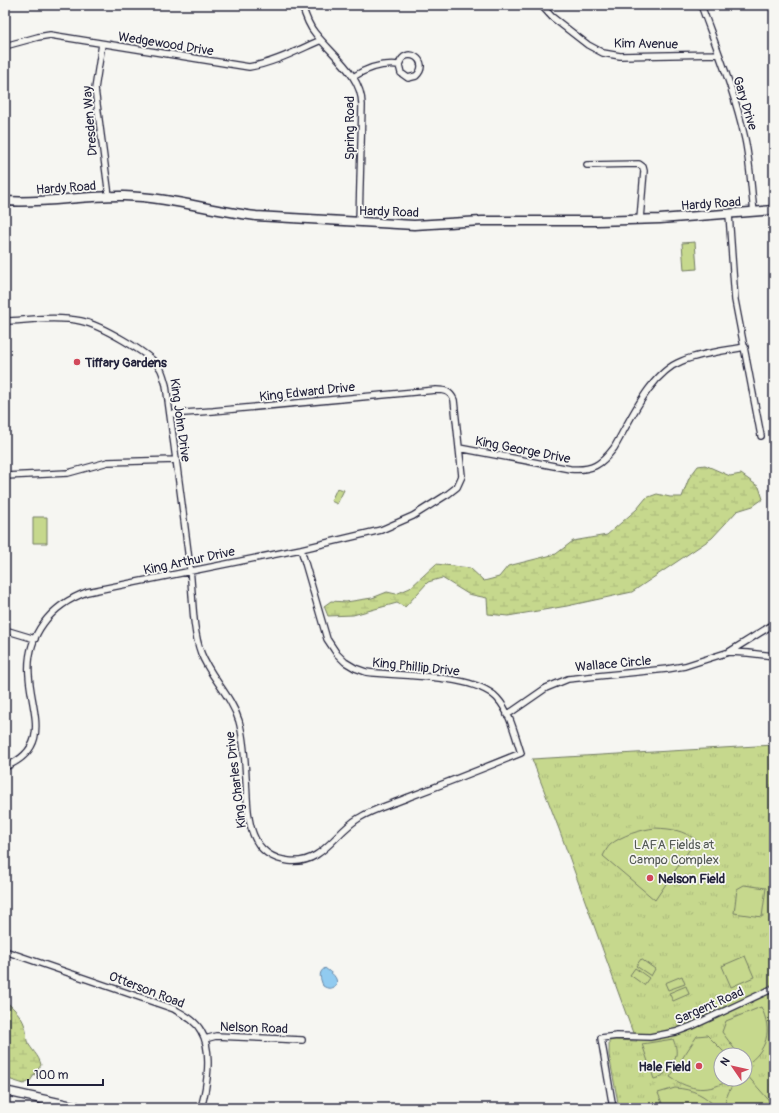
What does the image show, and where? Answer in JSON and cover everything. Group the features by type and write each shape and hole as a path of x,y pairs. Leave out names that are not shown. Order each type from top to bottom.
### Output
{"street":[{"name":"Spring Road","path":"302,5 311,28 353,77 359,87 362,99 359,222"},
{"name":"Kim Avenue","path":"541,5 552,17 588,45 603,53 620,56 719,54"},
{"name":"Gary Drive","path":"701,5 719,54 745,140 754,212"},
{"name":"Wedgewood Drive","path":"5,46 50,35 249,67 272,61 321,40"},
{"name":"Dresden Way","path":"102,44 95,89 108,196"},
{"path":"412,55 419,60 421,69 416,76 408,78 401,74 398,65 403,57 412,55"},
{"path":"353,77 369,68 398,65"},
{"path":"587,165 639,164 643,167 644,171 640,219"},
{"name":"Hardy Road","path":"5,201 29,202 124,196 194,204 233,214 414,225 482,221 597,221 668,218 774,210"},
{"path":"729,214 735,300 761,436"},
{"name":"King John Drive","path":"5,321 81,321 123,341 153,360 160,369 166,385 190,571"},
{"name":"King George Drive","path":"459,448 570,470 593,468 607,457 614,448 650,387 662,373 681,361 692,357 745,347"},
{"name":"King Edward Drive","path":"170,414 447,390"},
{"name":"King Arthur Drive","path":"5,767 22,757 30,746 36,731 36,718 28,671 30,659 35,639 47,617 61,605 76,596 99,589 301,549 381,530 413,516 457,487 462,476 454,400 452,395 447,390"},
{"path":"5,476 68,473 108,462 176,460"},
{"name":"King Phillip Drive","path":"301,549 327,640 345,662 366,672 448,680 477,685 488,690 497,698 507,715 521,754"},
{"name":"King Charles Drive","path":"190,571 197,637 201,654 232,704 239,720 251,830 260,846 270,855 288,861 311,858 323,851 361,816 521,754"},
{"name":"Wallace Circle","path":"507,715 546,688 568,679 685,666 729,652 774,624"},
{"path":"5,630 35,639"},
{"name":"Wallace Circle","path":"729,652 774,656"},
{"name":"Otterson Road","path":"5,951 174,1010 194,1022 201,1031 207,1048 207,1071 201,1108"},
{"name":"Sargent Road","path":"613,1108 601,1038 617,1036 650,1038 676,1032 774,988"},
{"name":"Nelson Road","path":"205,1039 216,1036 302,1040"},
{"path":"5,1091 82,1108"}],"green space":[{"path":"695,242 697,269 684,270 682,243"},
{"path":"705,465 730,476 741,474 759,487 763,499 753,506 737,511 712,538 632,592 567,606 508,616 488,614 487,598 468,594 442,578 428,582 405,607 397,603 353,615 328,616 324,606 331,601 346,602 372,598 387,592 396,594 410,588 436,564 470,568 484,581 499,577 508,566 556,554 573,541 607,535 637,509 646,498 657,494 670,497 682,497 689,478 698,466"},
{"path":"337,488 344,490 337,504 331,501"},
{"path":"33,517 47,517 47,543 33,543"},
{"name":"LAFA Fields at Campo Complex","path":"774,745 774,1108 619,1108 609,1055 609,1041 637,1041 532,759"},
{"name":"Nelson Field","path":"655,828 677,831 696,840 655,900 603,856 610,845 620,838"},
{"path":"744,885 766,888 762,917 734,913 737,889"},
{"path":"745,956 754,977 731,987 722,966"},
{"path":"641,959 655,969 651,976 636,966"},
{"path":"635,968 649,978 644,985 630,975"},
{"path":"682,976 685,984 668,990 665,983"},
{"path":"686,986 689,994 673,1001 669,993"},
{"path":"5,1001 21,1018 25,1026 27,1041 39,1058 41,1065 30,1081 24,1084 5,1078"},
{"path":"761,1007 767,1024 766,1039 759,1053 753,1059 753,1047 733,1047 722,1032 726,1021"},
{"name":"Hale Field","path":"707,1035 719,1047 713,1047 713,1087 715,1087 700,1088 692,1087 678,1082 670,1077 697,1036"},
{"path":"673,1039 676,1047 676,1055 673,1063 662,1076 654,1079 642,1044"},
{"path":"753,1082 774,1106 774,1108 725,1108 731,1087 753,1087"},
{"path":"675,1088 693,1091 703,1096 716,1108 664,1108 658,1093"}],"water":[{"path":"325,968 335,978 337,983 336,986 326,988 323,986 320,974"}],"place":[{"name":"Tiffary Gardens","path":"77,362"},
{"name":"Nelson Field","path":"650,878"},
{"name":"Hale Field","path":"699,1066"}]}
